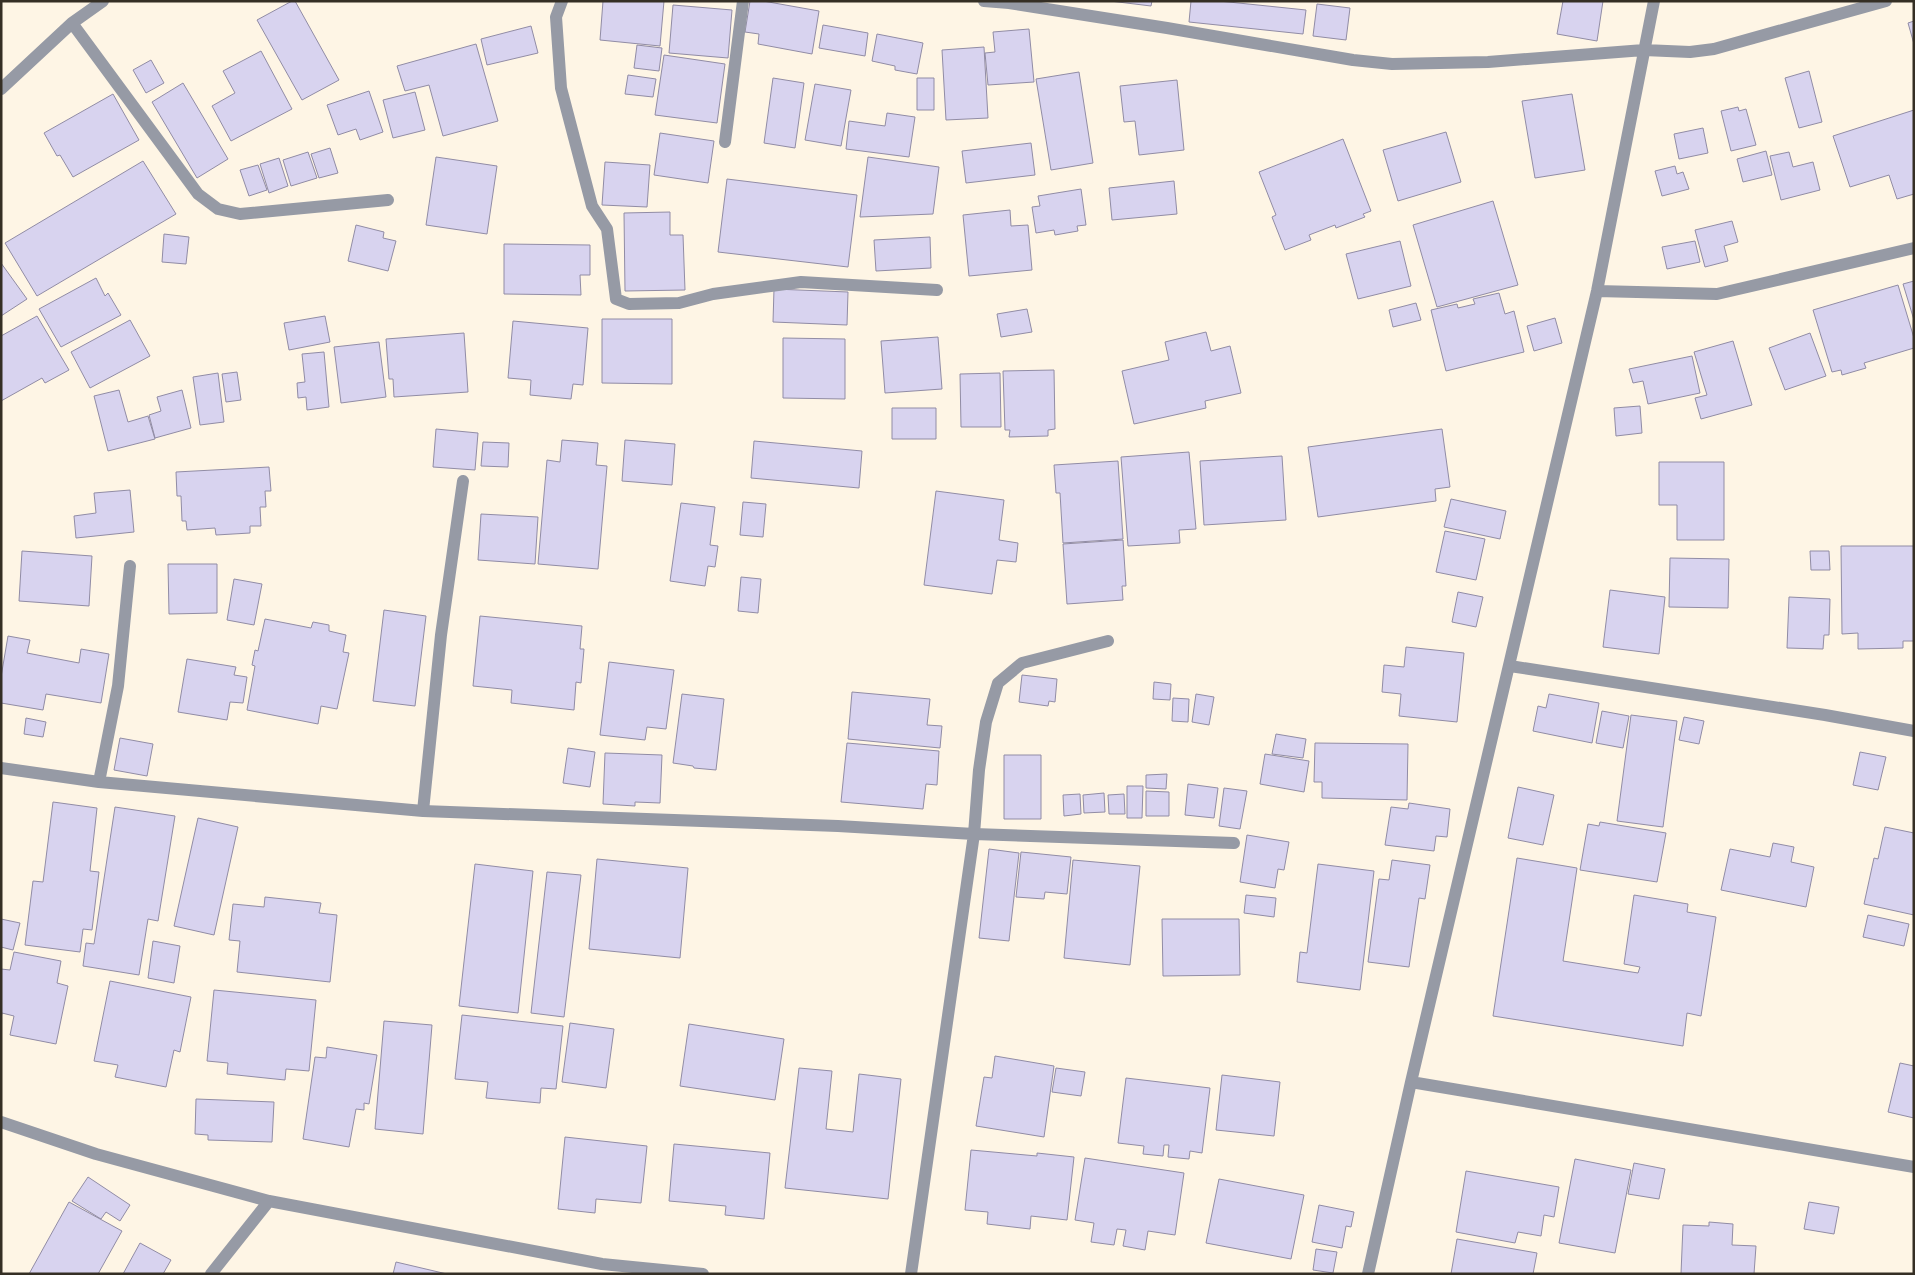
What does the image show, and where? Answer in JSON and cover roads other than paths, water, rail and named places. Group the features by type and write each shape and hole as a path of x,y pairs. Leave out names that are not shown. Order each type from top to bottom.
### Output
{"street":[{"path":"1,89 72,23 103,1"},
{"path":"562,1 556,17 561,88 592,206 608,229 616,299 629,304 679,303 713,294 801,282 937,290"},
{"path":"725,142 742,1"},
{"path":"984,1 1009,3 1167,28 1353,60 1392,64 1488,62 1644,50 1690,52 1714,49 1886,1"},
{"path":"1368,1274 1411,1082 1598,291 1654,1"},
{"path":"72,23 198,194 218,209 240,214 388,200"},
{"path":"1598,291 1717,294 1914,248"},
{"path":"423,811 442,635 463,481"},
{"path":"100,782 118,686 130,566"},
{"path":"910,1274 974,834 979,770 986,722 998,683 1022,663 1108,641"},
{"path":"1510,666 1914,731"},
{"path":"1,768 100,782 423,811 1234,843"},
{"path":"1411,1082 1914,1167"},
{"path":"1,1122 96,1154 269,1201 601,1269 703,1274"},
{"path":"211,1274 269,1201"}]}
